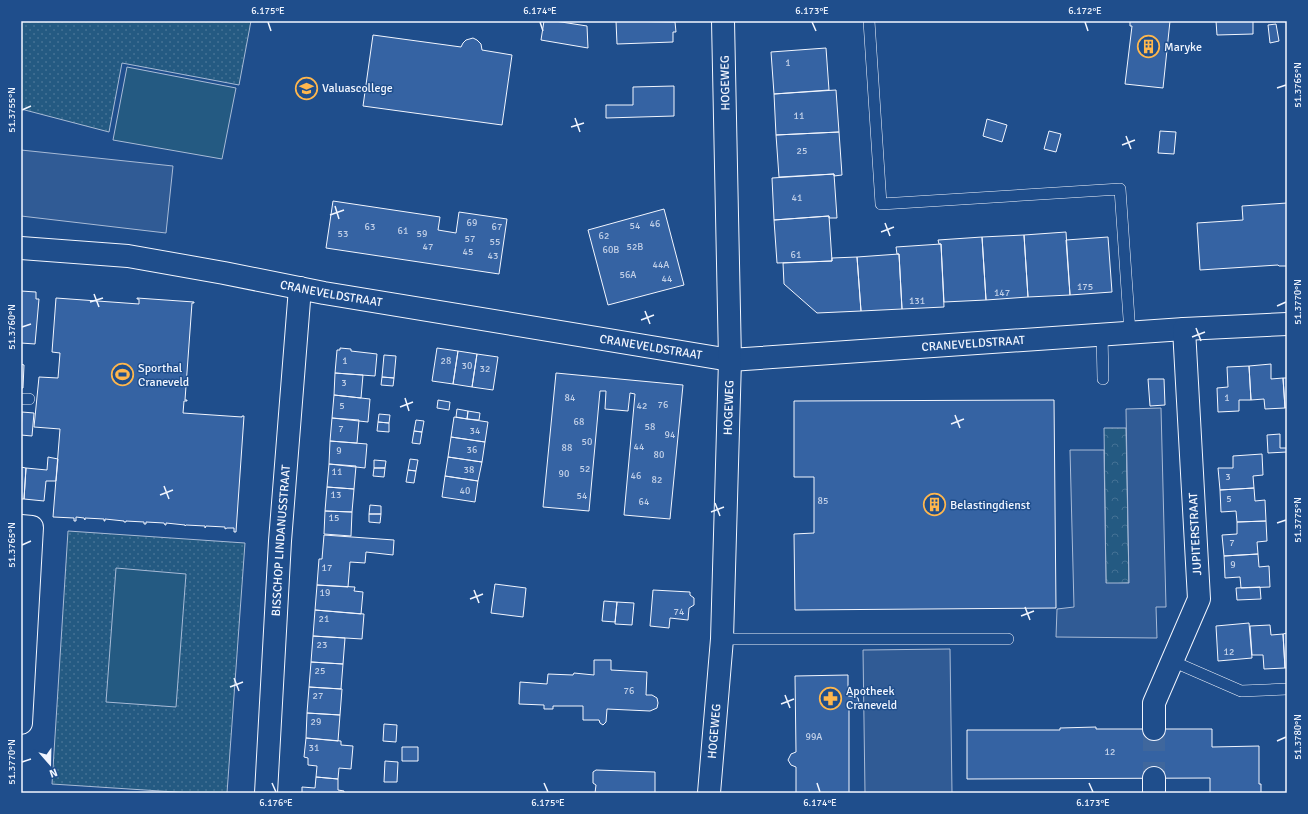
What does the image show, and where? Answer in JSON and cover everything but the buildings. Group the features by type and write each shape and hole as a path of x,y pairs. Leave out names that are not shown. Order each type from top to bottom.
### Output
{"street":[{"name":"HOGEWEG","path":"709,793 722,639 730,360 724,21"},
{"name":"CRANEVELDSTRAAT","path":"21,248 128,256 300,288 730,360 1102,334 1287,324"},
{"name":"BISSCHOP LINDANUSSTRAAT","path":"266,793 280,541 300,288"},
{"name":"JUPITERSTRAAT","path":"1154,729 1154,703 1199,599 1184,329"},
{"path":"21,526 32,527 21,722"}],"lane":[{"path":"869,21 881,204 1120,189 1130,333"},
{"path":"1102,334 1103,379"},
{"path":"722,639 1008,639"},
{"path":"1172,661 1241,691 1287,689"}],"green space":[{"path":"21,21 251,21 239,85 122,63 109,132 21,109"},
{"path":"127,67 236,88 222,159 113,140"},
{"path":"1104,428 1126,428 1129,583 1106,584"},
{"path":"68,531 245,543 227,793 191,793 52,784"},
{"path":"116,568 186,574 176,707 106,702"}],"shaded area":[{"path":"21,150 173,166 166,233 21,216"},
{"path":"1161,408 1166,607 1156,607 1157,638 1056,637 1057,609 1074,607 1070,450 1104,450 1106,583 1129,583 1126,409"},
{"path":"950,649 952,793 865,793 863,650"}],"tunnel":[{"path":"1154,729 1154,778"}],"place":[{"name":"Maryke","path":"1148,47"},
{"name":"Valuascollege","path":"306,88"},
{"name":"Sporthal Craneveld","path":"123,375"},
{"name":"Belastingdienst","path":"934,505"},
{"name":"Apotheek Craneveld","path":"831,698"}]}
